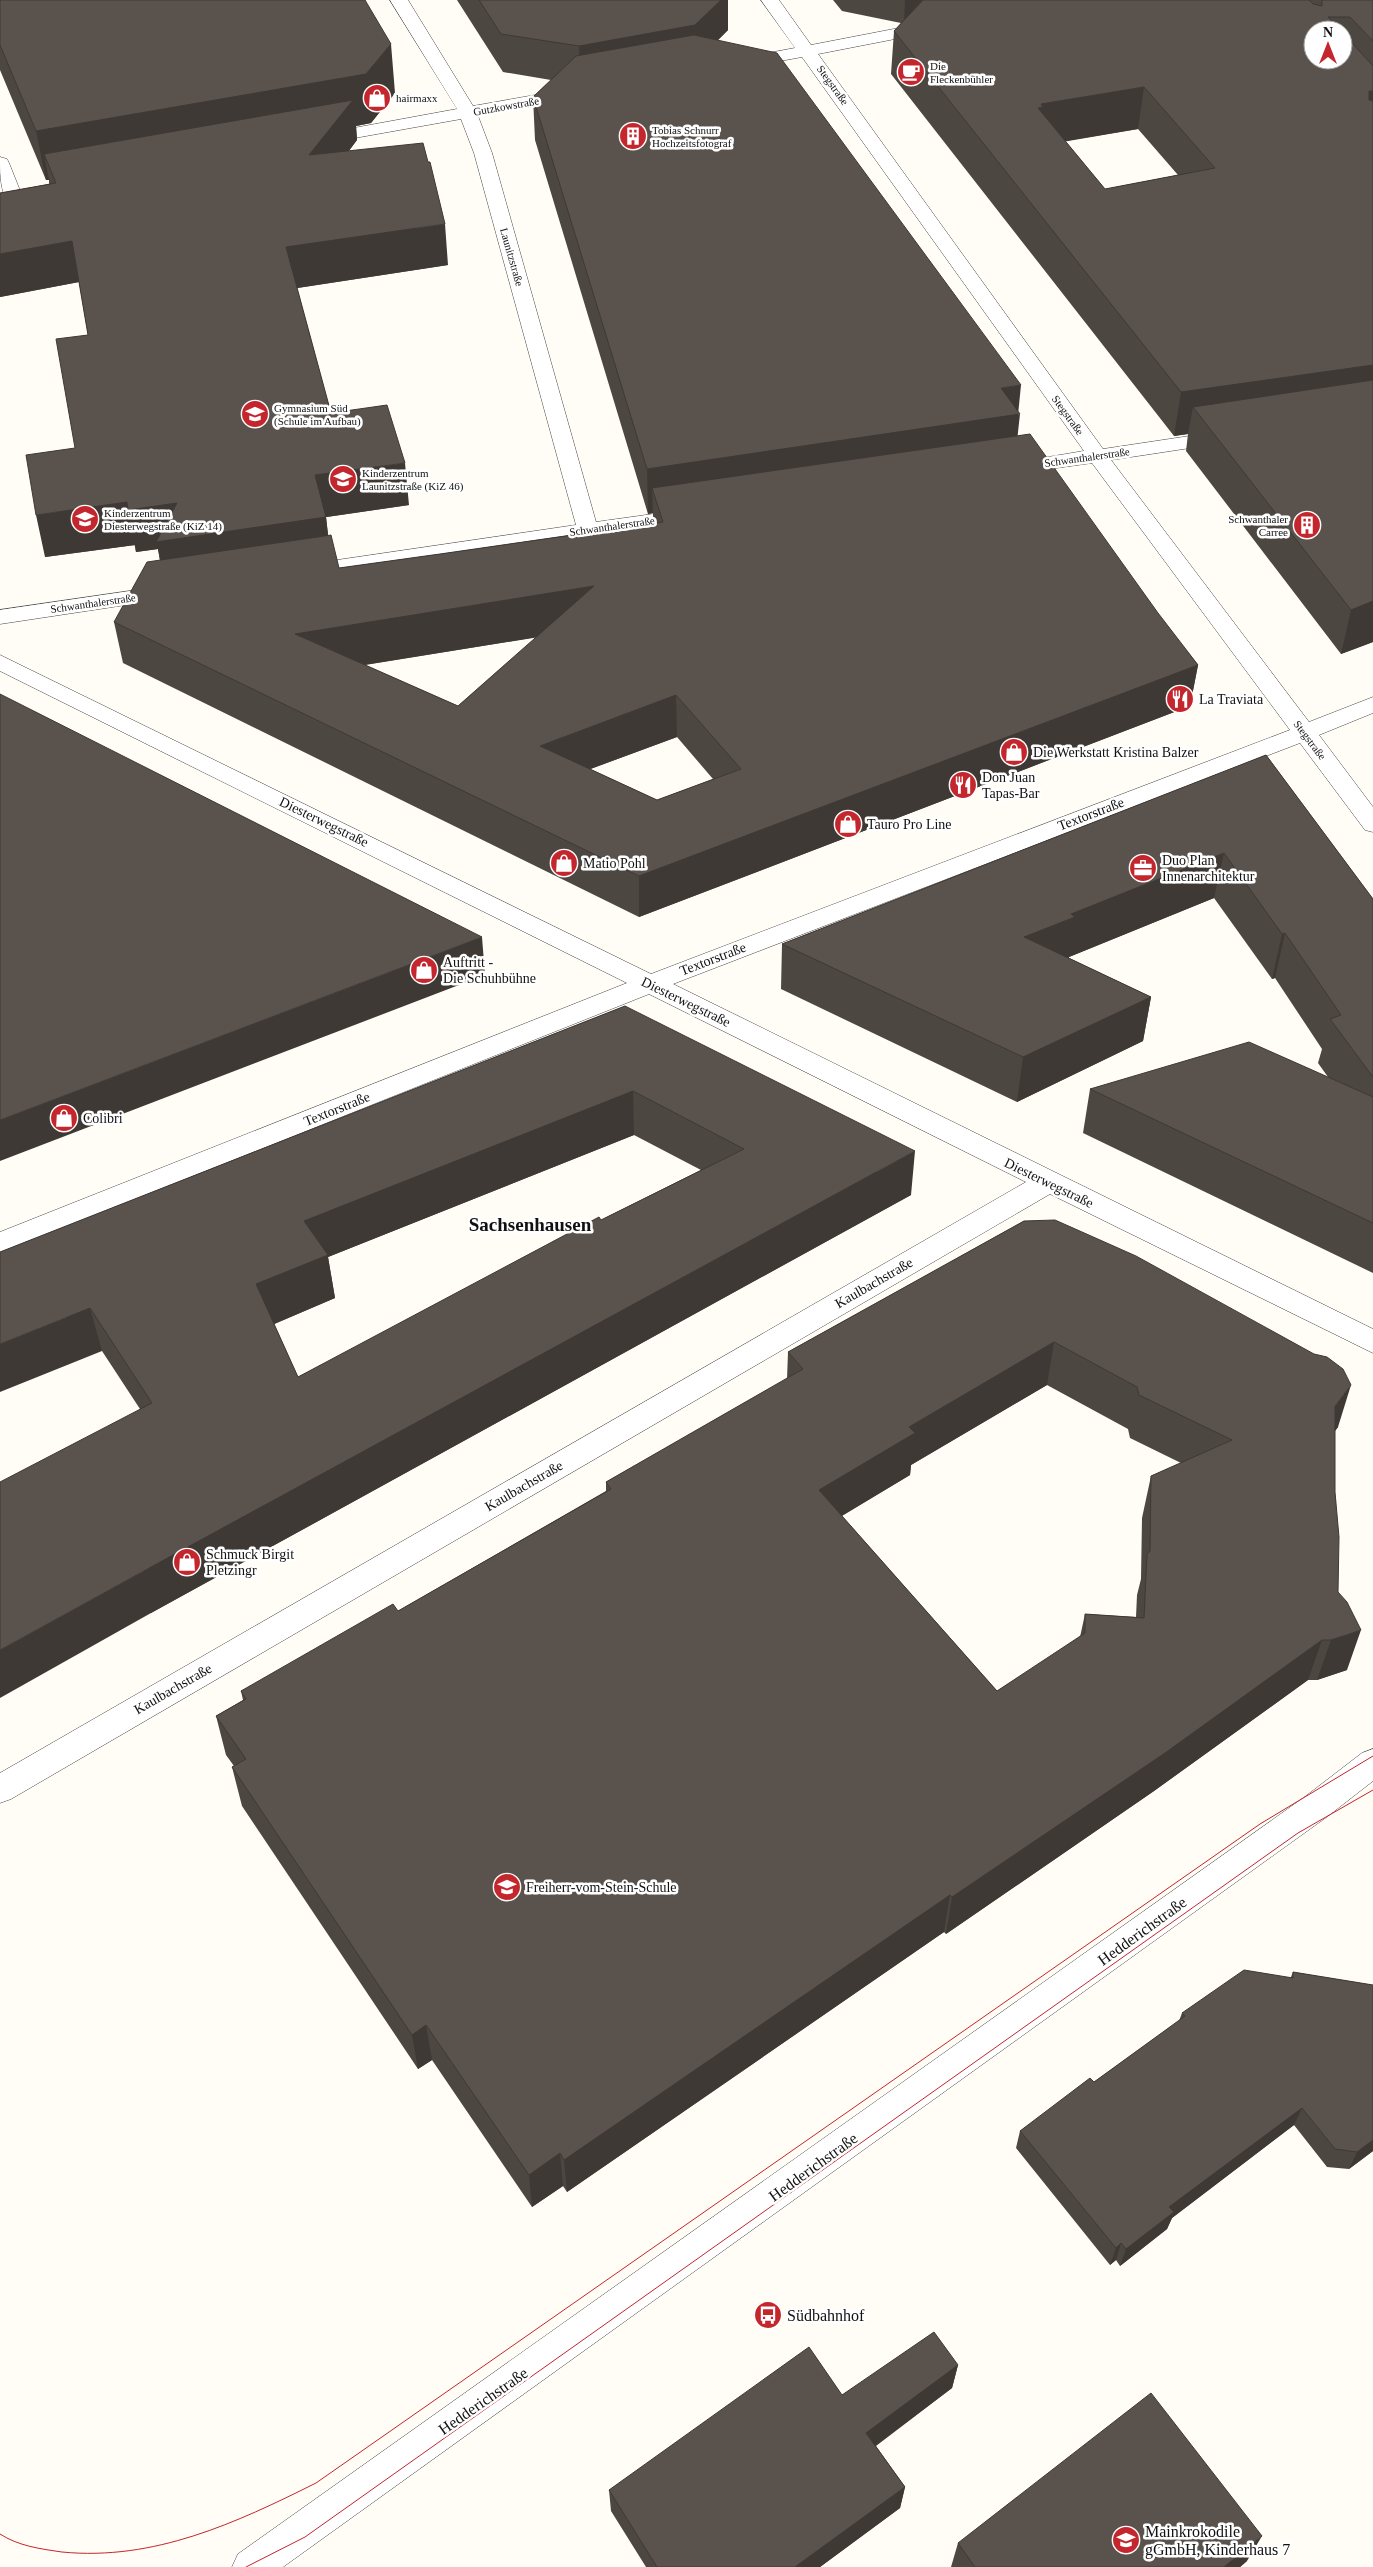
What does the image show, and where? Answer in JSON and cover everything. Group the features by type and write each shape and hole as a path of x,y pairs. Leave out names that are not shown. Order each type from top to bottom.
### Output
{"street":[{"name":"Launitzstraße","path":"400,0 468,113 483,153 588,530"},
{"name":"Stegstraße","path":"770,0 808,50 1097,455 1373,824"},
{"path":"720,66 944,24"},
{"name":"Gutzkowstraße","path":"303,142 584,92"},
{"path":"0,163 6,194 31,190"},
{"name":"Schwanthalerstraße","path":"990,471 1245,434"},
{"name":"Schwanthalerstraße","path":"287,574 706,512"},
{"name":"Schwanthalerstraße","path":"0,617 180,590"},
{"name":"Diesterwegstraße","path":"0,662 1373,1342"},
{"name":"Textorstraße","path":"0,1243 649,984 1373,704"},
{"name":"Kaulbachstraße","path":"0,1789 1048,1182"},
{"name":"Hedderichstraße","path":"251,2567 1327,1799 1373,1763"}],"building":[{"path":"0,0 365,0 391,44 366,74 36,131 0,45"},
{"path":"479,0 721,0 695,25 579,46 501,34"},
{"path":"923,0 1309,0 1313,4 1322,6 1322,0 1373,0 1373,41 1350,17 1328,17 1331,20 1303,20 1303,70 1353,70 1353,44 1373,66 1373,91 1369,91 1369,100 1373,101 1373,365 1181,392 894,31","holes":["1144,87 1215,168 1105,189 1038,108 1043,107 1041,104"]},
{"path":"694,35 777,53 1021,385 1001,388 1020,414 647,469 533,97 576,56"},
{"path":"353,100 309,155 423,143 428,162 430,162 445,224 286,247 331,413 387,405 405,463 315,475 326,517 156,542 177,503 128,510 127,502 36,515 26,455 75,448 56,339 88,335 72,241 0,254 0,193 56,183 44,154"},
{"path":"1373,380 1373,601 1351,610 1193,407"},
{"path":"1030,434 1158,613 1198,665 639,876 114,622 147,562 331,535 339,568 663,522 652,488","holes":["594,586 458,706 295,634","676,695 741,769 657,800 540,746"]},
{"path":"0,694 482,937 0,1120"},
{"path":"1266,755 1373,899 1373,1077 1330,1019 1341,1015 1285,933 1282,934 1224,853 1071,914 1075,917 1024,937 1151,997 1023,1057 782,944"},
{"path":"625,1006 915,1151 0,1650 0,1482 152,1403 90,1308 0,1344 0,1252","holes":["633,1091 744,1149 601,1220 599,1217 298,1377 256,1284 328,1255 304,1221"]},
{"path":"1249,1042 1373,1097 1373,1223 1090,1089"},
{"path":"1055,1220 1136,1256 1314,1354 1327,1357 1343,1369 1351,1385 1335,1406 1335,1492 1339,1537 1338,1592 1347,1602 1361,1630 1331,1640 1322,1640 1165,1753 952,1897 950,1895 564,2160 560,2153 529,2175 426,2025 412,2035 232,1767 246,1759 216,1716 246,1699 241,1691 393,1604 398,1611 611,1489 606,1482 803,1369 788,1352 1024,1221","holes":["1054,1342 1137,1387 1139,1395 1232,1440 1151,1476 1150,1551 1147,1554 1144,1618 1085,1614 1085,1633 997,1691 819,1490 915,1433 909,1427"]},
{"path":"1244,1970 1293,1978 1293,1972 1373,1985 1373,2140 1357,2152 1335,2149 1302,2108 1169,2207 1174,2212 1126,2249 1121,2243 1116,2248 1020,2131 1090,2078 1094,2082 1185,2016 1182,2013"},
{"path":"934,2332 958,2365 866,2433 905,2487 795,2567 657,2567 609,2490 809,2347 842,2395"},
{"path":"1151,2393 1262,2536 1224,2567 975,2567 958,2543"}],"tram line":[{"path":"0,2534 22,2544 62,2552 96,2553 129,2551 162,2545 225,2525 316,2483 1260,1824 1373,1756"},
{"path":"246,2567 305,2537 1298,1833 1373,1790"}],"place":[{"name":"Die Fleckenbühler","path":"911,72"},
{"name":"hairmaxx","path":"377,98"},
{"name":"Tobias Schnurr Hochzeitsfotograf","path":"633,136"},
{"name":"Gymnasium Süd (Schule im Aufbau)","path":"255,414"},
{"name":"Kinderzentrum Launitzstraße (KiZ 46)","path":"343,479"},
{"name":"Kinderzentrum Diesterwegstraße (KiZ 14)","path":"85,519"},
{"name":"Schwanthaler Carree","path":"1307,525"},
{"name":"La Traviata","path":"1180,699"},
{"name":"Die Werkstatt Kristina Balzer","path":"1014,752"},
{"name":"Don Juan Tapas-Bar","path":"963,785"},
{"name":"Tauro Pro Line","path":"848,824"},
{"name":"Matio Pohl","path":"564,863"},
{"name":"Duo Plan Innenarchitektur","path":"1143,868"},
{"name":"Auftritt - Die Schuhbühne","path":"424,970"},
{"name":"Colibri","path":"64,1118"},
{"name":"Schmuck Birgit Pletzingr","path":"187,1562"},
{"name":"Freiherr-vom-Stein-Schule","path":"507,1887"},
{"name":"Südbahnhof","path":"768,2315"},
{"name":"Mainkrokodile gGmbH, Kinderhaus 7","path":"1126,2540"}],"district":[{"name":"Sachsenhausen","path":"530,1224"}]}
